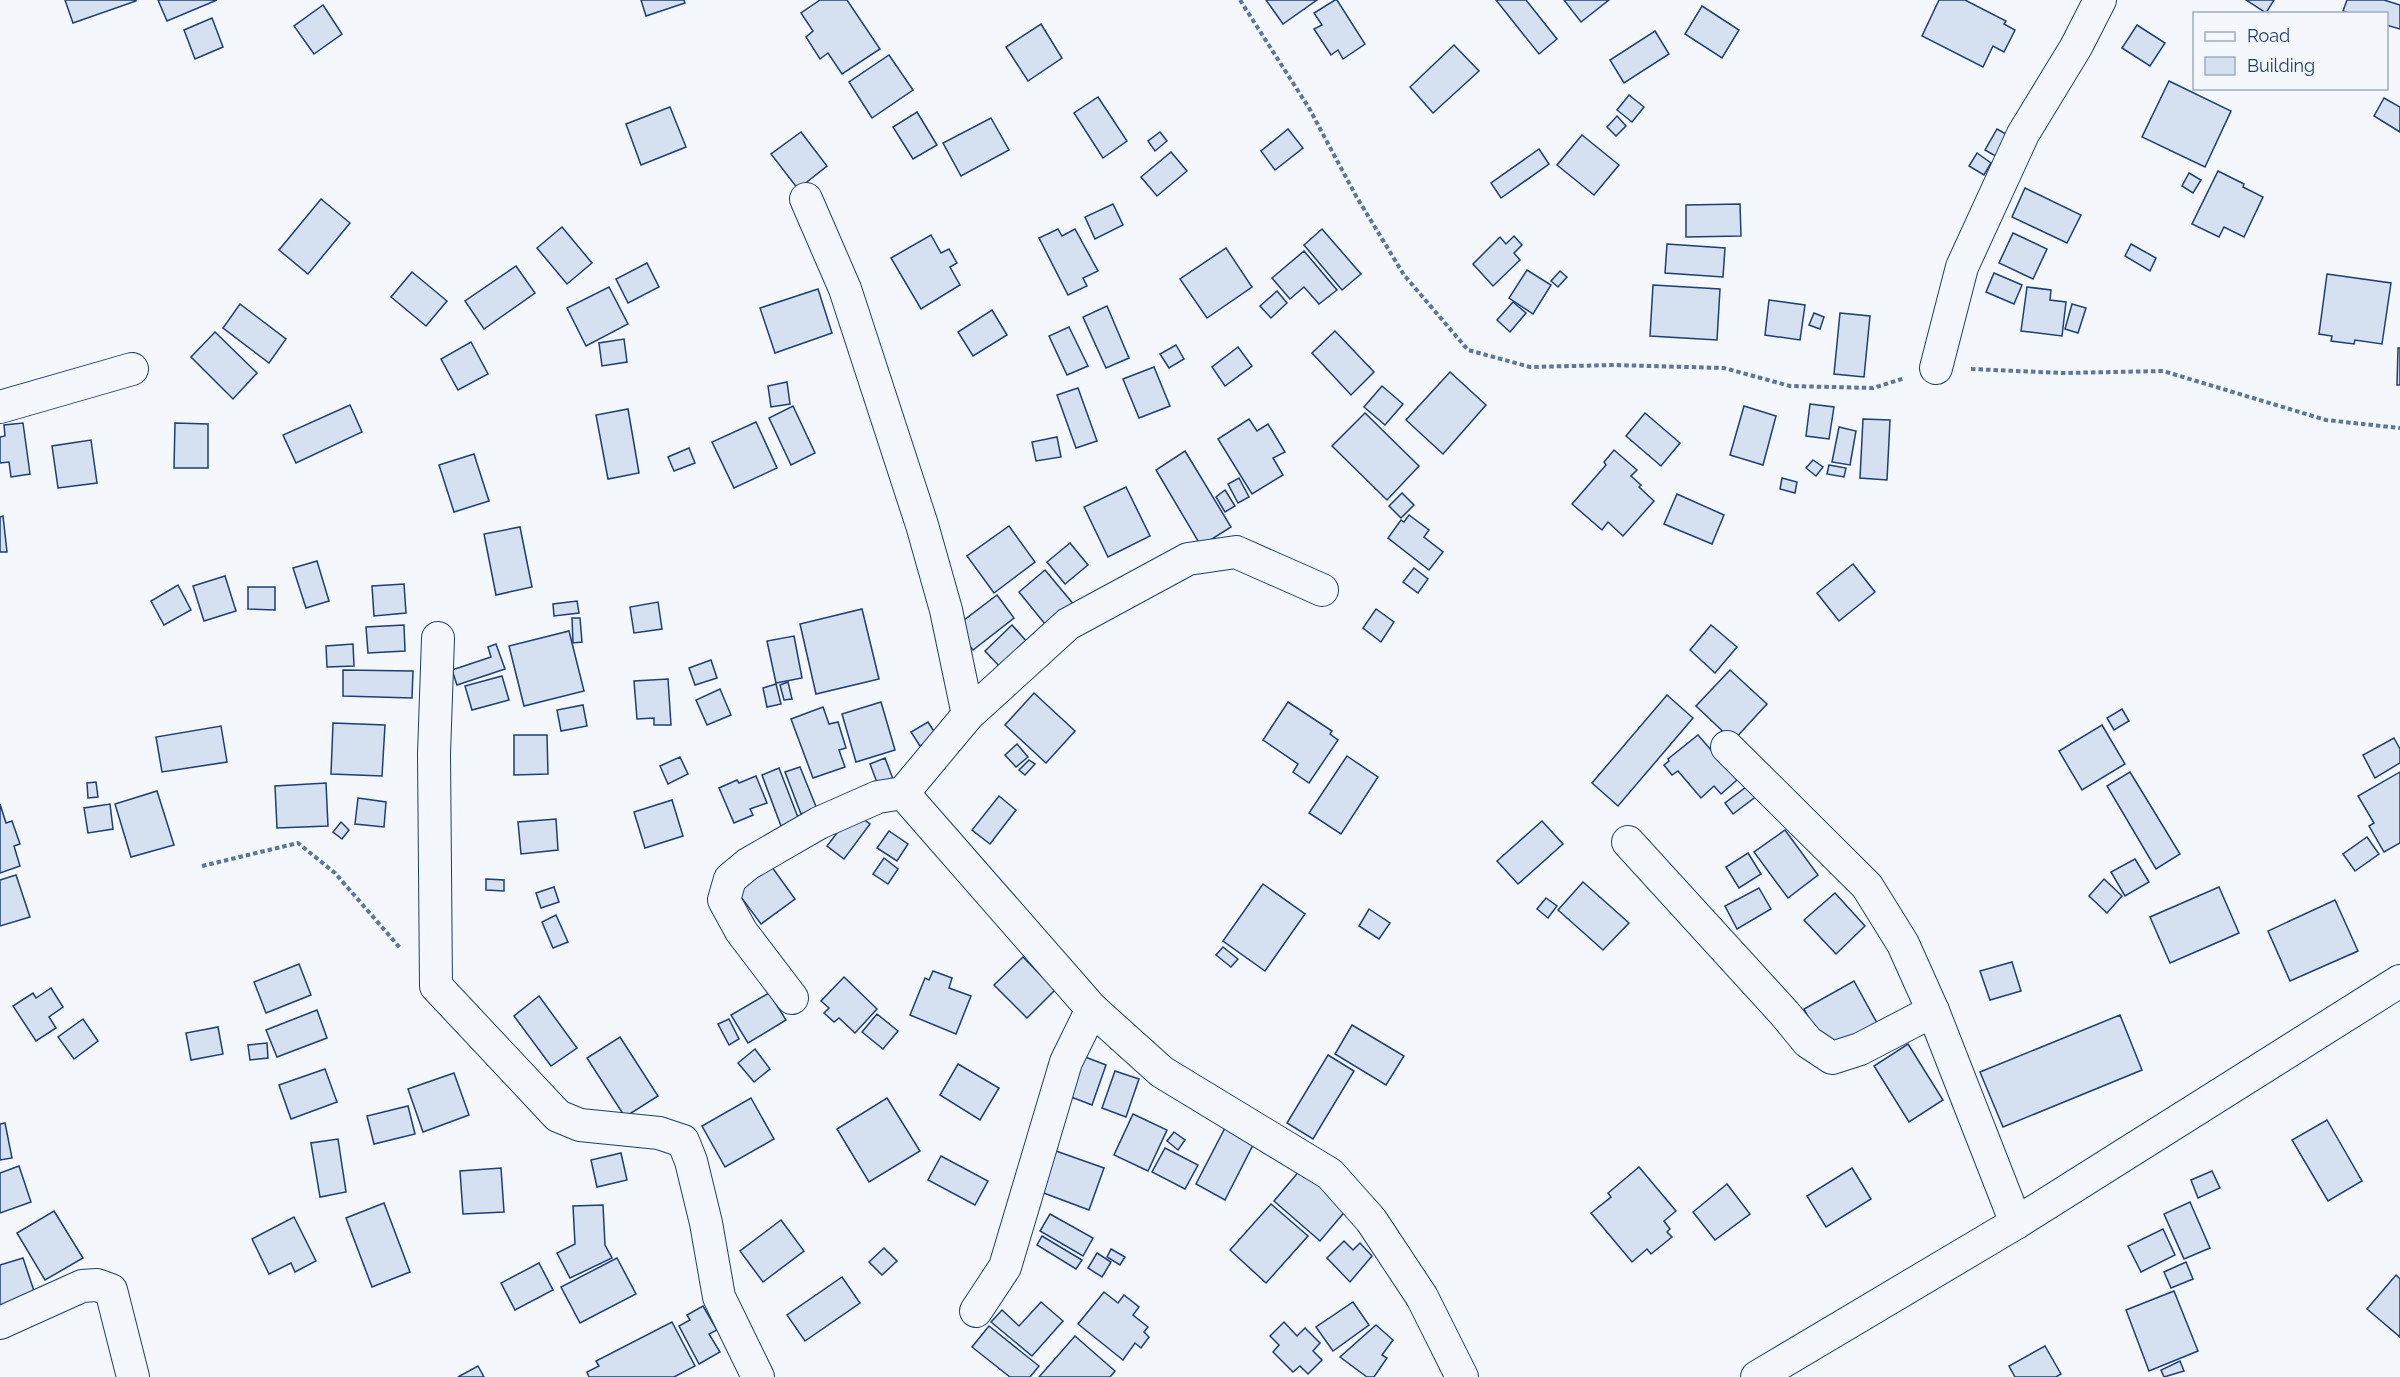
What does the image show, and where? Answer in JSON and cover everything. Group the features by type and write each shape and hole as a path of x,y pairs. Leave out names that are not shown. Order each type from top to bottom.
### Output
{"street":[{"path":"1936,368 1962,267 2024,134 2076,47 2100,0"},
{"path":"806,199 845,289 922,525 946,610 968,715"},
{"path":"0,407 132,369"},
{"path":"792,998 741,932 724,900 730,879 748,864 819,823 878,797 903,793 968,715 1068,624 1188,559 1236,552 1322,590"},
{"path":"438,638 434,754 436,986 558,1116 580,1125 659,1133 683,1141 691,1161 706,1223 719,1297 758,1377"},
{"path":"1727,747 1867,886 1903,944 1933,1011 2016,1223"},
{"path":"903,793 1092,1009 1162,1072 1330,1174 1371,1220 1422,1297 1462,1377"},
{"path":"1628,842 1808,1042 1832,1058 1860,1049 1933,1011"},
{"path":"1757,1377 2016,1223 2400,981"},
{"path":"976,1311 1005,1267 1066,1062 1092,1009"},
{"path":"0,1323 82,1286 97,1285 111,1290 133,1377"}],"path":[{"path":"1240,0 1309,108 1356,195 1404,275 1468,350 1530,366 1614,365 1724,368 1790,386 1873,388 1936,368 2063,373 2163,371 2326,420 2400,428"},
{"path":"202,866 298,843 335,873 436,986"}],"building":[{"path":"65,0 136,0 136,1 73,23"},
{"path":"158,0 217,0 167,21"},
{"path":"641,0 684,0 685,3 646,16"},
{"path":"820,0 847,0 880,49 842,74 828,53 820,59 806,37 813,31 801,13"},
{"path":"1266,0 1317,0 1283,24"},
{"path":"1335,0 1365,44 1343,59 1338,50 1331,55 1314,29 1322,25 1314,13"},
{"path":"1496,0 1526,0 1557,39 1539,54"},
{"path":"1564,0 1609,0 1581,22"},
{"path":"1939,0 1965,0 2006,21 2004,24 2015,30 2004,52 1993,46 1983,67 1922,36"},
{"path":"2246,0 2274,0 2264,12"},
{"path":"2347,0 2384,0 2400,5 2400,29 2388,26 2388,12 2343,11"},
{"path":"323,5 342,34 314,54 294,26"},
{"path":"1702,6 1739,30 1722,58 1685,34"},
{"path":"212,18 223,47 195,59 184,30"},
{"path":"1041,24 1062,58 1028,81 1006,47"},
{"path":"2137,25 2165,43 2150,66 2122,48"},
{"path":"1655,31 1669,54 1624,83 1610,60"},
{"path":"1454,45 1479,71 1433,113 1410,87"},
{"path":"889,55 913,90 872,118 849,82"},
{"path":"2169,81 2231,111 2205,167 2142,137"},
{"path":"1629,95 1644,107 1632,122 1617,110"},
{"path":"1098,97 1127,141 1103,158 1074,113"},
{"path":"2384,98 2400,107 2400,132 2374,116"},
{"path":"670,107 686,147 641,165 626,124"},
{"path":"917,112 937,145 913,159 893,127"},
{"path":"1617,116 1626,126 1616,136 1607,127"},
{"path":"991,118 1009,150 961,176 943,143"},
{"path":"1288,129 1303,148 1275,170 1261,151"},
{"path":"1997,129 2011,137 1999,158 1985,150"},
{"path":"801,132 827,166 798,189 771,154"},
{"path":"1160,132 1167,141 1155,151 1148,141"},
{"path":"1582,135 1619,165 1594,195 1557,165"},
{"path":"1539,149 1549,164 1501,198 1491,183"},
{"path":"1171,152 1187,171 1157,196 1141,177"},
{"path":"1977,153 1991,163 1984,175 1969,166"},
{"path":"2218,171 2263,197 2244,237 2224,227 2219,237 2192,224"},
{"path":"2189,173 2201,180 2193,193 2182,186"},
{"path":"2025,188 2081,215 2067,243 2012,217"},
{"path":"321,199 350,223 308,274 279,250"},
{"path":"1113,204 1123,225 1095,239 1085,217"},
{"path":"1740,204 1741,236 1686,237 1686,205"},
{"path":"562,227 592,263 567,284 537,248"},
{"path":"1058,229 1062,236 1075,229 1098,271 1083,278 1087,286 1068,295 1039,238"},
{"path":"1322,229 1361,274 1342,290 1304,245"},
{"path":"2013,233 2047,249 2033,279 1999,263"},
{"path":"931,235 941,253 949,249 957,263 950,267 960,285 921,309 891,258"},
{"path":"1514,236 1522,245 1514,253 1520,260 1493,286 1473,264 1500,237 1506,244"},
{"path":"1667,244 1725,248 1723,277 1665,273"},
{"path":"2131,244 2156,258 2150,271 2125,256"},
{"path":"1226,248 1252,287 1207,318 1180,279"},
{"path":"1304,251 1337,290 1319,304 1304,287 1290,299 1272,278"},
{"path":"647,263 659,287 628,303 616,279"},
{"path":"516,266 535,293 484,329 465,301"},
{"path":"1527,270 1551,285 1533,314 1509,298"},
{"path":"1560,271 1567,277 1558,287 1551,281"},
{"path":"412,272 447,301 426,326 391,297"},
{"path":"1994,273 2022,285 2014,304 1986,292"},
{"path":"2327,274 2391,283 2382,344 2355,340 2354,344 2331,341 2332,336 2319,334"},
{"path":"1653,285 1720,289 1717,340 1650,336"},
{"path":"609,287 628,324 586,346 567,308"},
{"path":"2027,287 2051,290 2050,300 2066,302 2062,336 2021,331"},
{"path":"818,289 832,333 775,353 760,308"},
{"path":"1277,291 1287,303 1271,318 1260,306"},
{"path":"1769,300 1805,305 1800,340 1765,335"},
{"path":"1513,302 1526,313 1510,332 1497,320"},
{"path":"240,304 286,339 269,363 223,328"},
{"path":"2072,304 2086,308 2078,333 2065,329"},
{"path":"1107,306 1129,358 1106,368 1083,317"},
{"path":"992,310 1007,335 973,356 958,332"},
{"path":"1814,313 1824,317 1820,329 1809,325"},
{"path":"1840,313 1870,316 1864,377 1834,374"},
{"path":"1069,327 1088,366 1067,375 1049,336"},
{"path":"1335,331 1374,372 1351,395 1312,353"},
{"path":"215,332 257,373 233,399 191,357"},
{"path":"624,339 627,362 602,366 599,343"},
{"path":"471,342 488,374 458,390 441,359"},
{"path":"1176,345 1184,359 1169,368 1160,354"},
{"path":"1238,347 1252,366 1225,386 1212,367"},
{"path":"2398,348 2400,348 2400,385 2397,385"},
{"path":"1154,367 1170,406 1139,418 1123,379"},
{"path":"1450,372 1486,405 1443,454 1406,420"},
{"path":"787,382 790,404 771,407 768,386"},
{"path":"1382,386 1403,404 1385,425 1364,407"},
{"path":"1078,388 1097,441 1076,448 1057,395"},
{"path":"1810,404 1834,407 1829,439 1806,436"},
{"path":"350,405 362,432 296,463 283,435"},
{"path":"793,406 815,453 791,465 769,418"},
{"path":"1744,406 1776,416 1763,465 1730,455"},
{"path":"628,409 639,473 608,479 596,415"},
{"path":"1365,413 1419,466 1387,500 1332,446"},
{"path":"1645,413 1680,443 1661,466 1626,436"},
{"path":"1249,419 1257,431 1268,424 1285,452 1273,458 1283,475 1252,494 1218,439"},
{"path":"1863,419 1890,420 1887,480 1860,478"},
{"path":"756,422 777,468 734,488 712,442"},
{"path":"23,423 30,474 11,477 9,462 0,463 0,437 5,436 4,425"},
{"path":"175,423 208,424 208,468 174,468"},
{"path":"1839,427 1856,431 1850,465 1832,462"},
{"path":"1057,437 1061,457 1036,461 1032,442"},
{"path":"91,440 97,483 58,488 52,446"},
{"path":"689,448 695,463 674,471 668,457"},
{"path":"1614,450 1637,470 1631,476 1654,501 1623,536 1608,522 1602,530 1572,504 1606,465 1604,462"},
{"path":"1185,451 1231,527 1201,546 1156,470"},
{"path":"474,454 489,501 454,512 439,465"},
{"path":"1813,460 1823,467 1816,476 1806,468"},
{"path":"1829,465 1846,468 1844,477 1827,474"},
{"path":"1239,478 1249,497 1238,503 1228,484"},
{"path":"1782,478 1797,482 1795,493 1780,489"},
{"path":"1126,487 1150,536 1108,557 1084,507"},
{"path":"1225,490 1235,506 1225,512 1216,497"},
{"path":"1402,493 1414,505 1401,518 1389,506"},
{"path":"1677,494 1724,515 1712,544 1664,524"},
{"path":"1409,515 1429,530 1424,537 1443,552 1429,570 1388,538 1401,520 1404,522"},
{"path":"3,516 7,552 0,552 0,517"},
{"path":"1009,526 1035,562 994,593 967,556"},
{"path":"520,527 532,587 496,595 484,534"},
{"path":"1070,543 1088,565 1065,584 1047,562"},
{"path":"317,561 329,601 306,608 293,568"},
{"path":"1853,564 1875,592 1839,621 1817,593"},
{"path":"1414,568 1428,579 1418,593 1403,582"},
{"path":"1045,570 1075,606 1049,629 1019,592"},
{"path":"225,576 236,611 204,621 193,586"},
{"path":"404,584 406,613 374,616 372,586"},
{"path":"178,585 191,610 164,625 151,601"},
{"path":"248,587 275,587 275,610 248,609"},
{"path":"997,595 1014,618 973,650 955,627"},
{"path":"577,601 579,613 554,616 553,604"},
{"path":"658,602 662,629 634,633 630,607"},
{"path":"862,609 879,679 816,694 800,624"},
{"path":"1376,609 1394,622 1381,642 1363,628"},
{"path":"572,618 580,618 582,642 573,643"},
{"path":"404,625 405,651 368,653 366,627"},
{"path":"1012,625 1028,643 1002,669 985,651"},
{"path":"1711,625 1737,647 1715,673 1690,650"},
{"path":"569,631 584,691 524,706 509,646"},
{"path":"794,636 802,678 776,683 767,641"},
{"path":"353,644 354,666 327,667 326,646"},
{"path":"496,644 505,669 457,685 452,670 491,657 488,647"},
{"path":"711,660 717,678 695,685 689,668"},
{"path":"343,670 413,671 412,698 343,696"},
{"path":"1730,670 1767,704 1733,741 1696,706"},
{"path":"502,676 509,700 472,710 465,686"},
{"path":"668,679 671,725 654,725 654,718 637,719 634,681"},
{"path":"788,682 792,699 784,700 780,685"},
{"path":"776,684 781,704 767,707 763,688"},
{"path":"720,689 731,715 707,725 696,700"},
{"path":"1034,693 1075,731 1046,763 1005,725"},
{"path":"1667,695 1693,718 1618,806 1592,783"},
{"path":"881,702 895,750 856,762 842,714"},
{"path":"1288,702 1332,731 1330,734 1338,740 1309,783 1293,772 1298,764 1263,740"},
{"path":"583,705 587,726 561,731 557,710"},
{"path":"823,707 829,724 838,722 846,748 839,750 845,767 813,778 791,719"},
{"path":"2122,709 2129,721 2114,730 2107,718"},
{"path":"928,722 937,736 920,746 911,732"},
{"path":"333,723 385,725 382,776 331,774"},
{"path":"2102,725 2125,764 2082,790 2059,751"},
{"path":"221,726 227,762 162,772 156,737"},
{"path":"514,735 547,735 548,774 514,775"},
{"path":"1698,735 1737,780 1721,794 1714,786 1701,798 1678,771 1672,775 1664,765 1669,761 1668,759"},
{"path":"2394,738 2400,749 2400,763 2375,778 2363,755"},
{"path":"1017,744 1028,757 1016,767 1005,755"},
{"path":"1347,756 1378,777 1341,834 1309,813"},
{"path":"680,757 688,774 668,784 660,766"},
{"path":"885,758 893,779 878,785 870,764"},
{"path":"1029,760 1035,764 1025,775 1019,770"},
{"path":"800,767 817,809 801,814 785,772"},
{"path":"779,768 799,820 781,826 762,775"},
{"path":"2130,772 2180,854 2156,869 2107,786"},
{"path":"2400,772 2400,843 2384,852 2369,826 2374,823 2358,796"},
{"path":"756,776 767,803 750,809 753,815 734,823 719,788 737,780 739,783"},
{"path":"96,782 98,797 88,798 87,783"},
{"path":"326,783 328,826 277,828 275,786"},
{"path":"1750,784 1758,795 1733,814 1725,803"},
{"path":"157,791 174,845 131,857 115,804"},
{"path":"999,796 1016,810 990,844 972,830"},
{"path":"358,798 386,802 384,827 355,824"},
{"path":"672,800 683,836 645,848 634,812"},
{"path":"0,804 6,823 12,821 20,844 14,846 20,866 0,873"},
{"path":"110,804 113,829 88,833 84,808"},
{"path":"853,812 870,824 844,859 827,846"},
{"path":"556,819 558,850 521,854 518,822"},
{"path":"1542,821 1563,844 1518,884 1497,861"},
{"path":"341,822 349,830 342,839 333,832"},
{"path":"1785,830 1818,875 1788,898 1754,852"},
{"path":"889,831 908,844 897,861 877,848"},
{"path":"2367,837 2379,854 2355,871 2343,854"},
{"path":"1748,853 1761,874 1739,888 1726,867"},
{"path":"884,858 898,869 888,884 873,874"},
{"path":"2135,859 2149,882 2125,896 2111,872"},
{"path":"769,863 795,899 761,924 735,889"},
{"path":"16,875 30,917 0,926 0,880"},
{"path":"486,879 504,880 504,891 486,890"},
{"path":"2104,879 2122,896 2107,913 2089,896"},
{"path":"1583,882 1629,923 1603,950 1558,910"},
{"path":"1263,884 1305,914 1265,971 1223,941"},
{"path":"554,887 559,902 541,908 536,893"},
{"path":"2219,887 2239,933 2170,963 2150,917"},
{"path":"1759,888 1771,909 1737,929 1725,906"},
{"path":"1835,893 1865,926 1836,954 1804,920"},
{"path":"1546,898 1557,906 1548,918 1537,909"},
{"path":"2335,900 2358,951 2290,981 2268,931"},
{"path":"1369,909 1390,923 1379,939 1359,926"},
{"path":"556,915 568,942 553,948 542,922"},
{"path":"1223,947 1238,959 1231,967 1216,955"},
{"path":"1023,957 1055,990 1027,1018 994,985"},
{"path":"2012,962 2021,991 1990,1000 1980,971"},
{"path":"299,964 311,995 266,1013 254,982"},
{"path":"933,971 952,978 949,988 971,996 956,1034 910,1015 925,978 929,980"},
{"path":"844,977 877,1009 855,1033 839,1018 834,1022 824,1013 829,1008 821,1001"},
{"path":"1854,981 1877,1023 1827,1052 1804,1009"},
{"path":"51,988 63,1007 49,1017 56,1028 36,1041 13,1006 33,993 36,998"},
{"path":"769,993 786,1020 748,1043 731,1015"},
{"path":"539,996 577,1048 551,1066 514,1016"},
{"path":"317,1010 327,1038 277,1057 266,1030"},
{"path":"877,1014 898,1031 883,1049 862,1032"},
{"path":"2120,1015 2142,1070 2003,1127 1980,1072"},
{"path":"83,1019 98,1041 74,1059 58,1037"},
{"path":"729,1019 739,1039 729,1045 718,1024"},
{"path":"1352,1025 1404,1056 1386,1085 1335,1054"},
{"path":"218,1027 223,1054 191,1060 186,1033"},
{"path":"620,1037 658,1096 625,1117 587,1058"},
{"path":"267,1043 268,1058 250,1060 248,1045"},
{"path":"1908,1044 1943,1100 1909,1122 1874,1066"},
{"path":"755,1049 770,1069 754,1082 738,1063"},
{"path":"1080,1055 1106,1065 1092,1105 1066,1095"},
{"path":"1328,1055 1354,1071 1313,1139 1287,1123"},
{"path":"958,1064 999,1088 980,1120 940,1095"},
{"path":"325,1069 337,1102 291,1119 279,1085"},
{"path":"1115,1071 1139,1079 1126,1117 1102,1108"},
{"path":"454,1073 469,1115 423,1132 408,1089"},
{"path":"751,1098 774,1139 725,1167 702,1126"},
{"path":"887,1098 920,1151 869,1182 837,1129"},
{"path":"408,1106 415,1134 374,1144 367,1116"},
{"path":"1133,1114 1167,1130 1148,1171 1114,1155"},
{"path":"2327,1120 2362,1181 2328,1201 2292,1140"},
{"path":"5,1123 12,1158 0,1160 0,1124"},
{"path":"1226,1126 1255,1141 1225,1200 1196,1184"},
{"path":"1174,1132 1185,1140 1178,1150 1167,1141"},
{"path":"338,1139 346,1192 320,1197 311,1143"},
{"path":"1165,1148 1198,1165 1185,1189 1152,1172"},
{"path":"1056,1151 1104,1168 1089,1210 1041,1192"},
{"path":"621,1153 627,1180 597,1187 591,1160"},
{"path":"941,1156 988,1181 975,1205 928,1180"},
{"path":"19,1166 31,1202 0,1213 0,1173"},
{"path":"1639,1167 1676,1211 1664,1221 1670,1229 1667,1232 1672,1237 1651,1254 1647,1249 1632,1262 1591,1213 1611,1197 1608,1193"},
{"path":"501,1168 504,1212 463,1214 460,1171"},
{"path":"1852,1168 1871,1199 1826,1227 1807,1196"},
{"path":"1301,1169 1347,1209 1320,1241 1274,1201"},
{"path":"2212,1171 2220,1188 2198,1198 2191,1180"},
{"path":"1727,1184 1750,1214 1715,1240 1693,1212"},
{"path":"2190,1202 2210,1248 2184,1259 2164,1214"},
{"path":"384,1203 410,1272 372,1287 346,1218"},
{"path":"1271,1204 1308,1236 1266,1283 1230,1250"},
{"path":"603,1205 605,1245 612,1258 570,1278 557,1253 575,1244 573,1206"},
{"path":"54,1211 83,1258 45,1280 17,1233"},
{"path":"1050,1214 1093,1238 1083,1256 1040,1231"},
{"path":"294,1217 316,1261 295,1272 291,1263 269,1274 252,1239"},
{"path":"781,1220 804,1251 763,1282 740,1251"},
{"path":"2163,1229 2175,1255 2141,1272 2128,1246"},
{"path":"1042,1236 1082,1260 1076,1269 1037,1245"},
{"path":"1344,1241 1353,1250 1360,1243 1372,1256 1350,1282 1327,1258"},
{"path":"884,1248 897,1261 882,1275 869,1262"},
{"path":"1111,1249 1125,1257 1120,1265 1107,1257"},
{"path":"1097,1253 1111,1262 1102,1277 1088,1268"},
{"path":"23,1258 35,1294 0,1306 0,1265"},
{"path":"617,1258 636,1294 580,1323 561,1287"},
{"path":"2186,1262 2193,1279 2171,1288 2164,1272"},
{"path":"539,1263 553,1290 515,1310 501,1283"},
{"path":"2396,1275 2400,1279 2400,1337 2367,1309"},
{"path":"842,1277 860,1303 805,1341 787,1315"},
{"path":"2174,1291 2198,1351 2149,1371 2126,1310"},
{"path":"1104,1292 1118,1303 1124,1295 1139,1307 1133,1315 1148,1327 1144,1332 1149,1337 1141,1348 1135,1343 1123,1360 1078,1324"},
{"path":"1041,1302 1063,1321 1032,1356 991,1322 1002,1310 1019,1326"},
{"path":"1353,1302 1369,1325 1333,1351 1316,1327"},
{"path":"703,1306 717,1330 709,1334 720,1352 699,1364 679,1326 690,1320 687,1315"},
{"path":"672,1322 695,1366 674,1377 589,1377 587,1372 599,1366 596,1361"},
{"path":"1284,1322 1297,1336 1305,1328 1320,1343 1313,1351 1322,1360 1308,1374 1300,1366 1293,1372 1273,1352 1279,1345 1270,1336"},
{"path":"1376,1325 1393,1340 1382,1355 1387,1358 1374,1377 1367,1377 1340,1357"},
{"path":"989,1326 1039,1366 1030,1377 1010,1377 972,1347"},
{"path":"1075,1336 1115,1371 1110,1377 1039,1377"},
{"path":"2045,1346 2061,1374 2056,1377 2015,1377 2009,1366"},
{"path":"2180,1361 2184,1371 2164,1377 2161,1370"},
{"path":"478,1366 484,1377 458,1377"}]}
